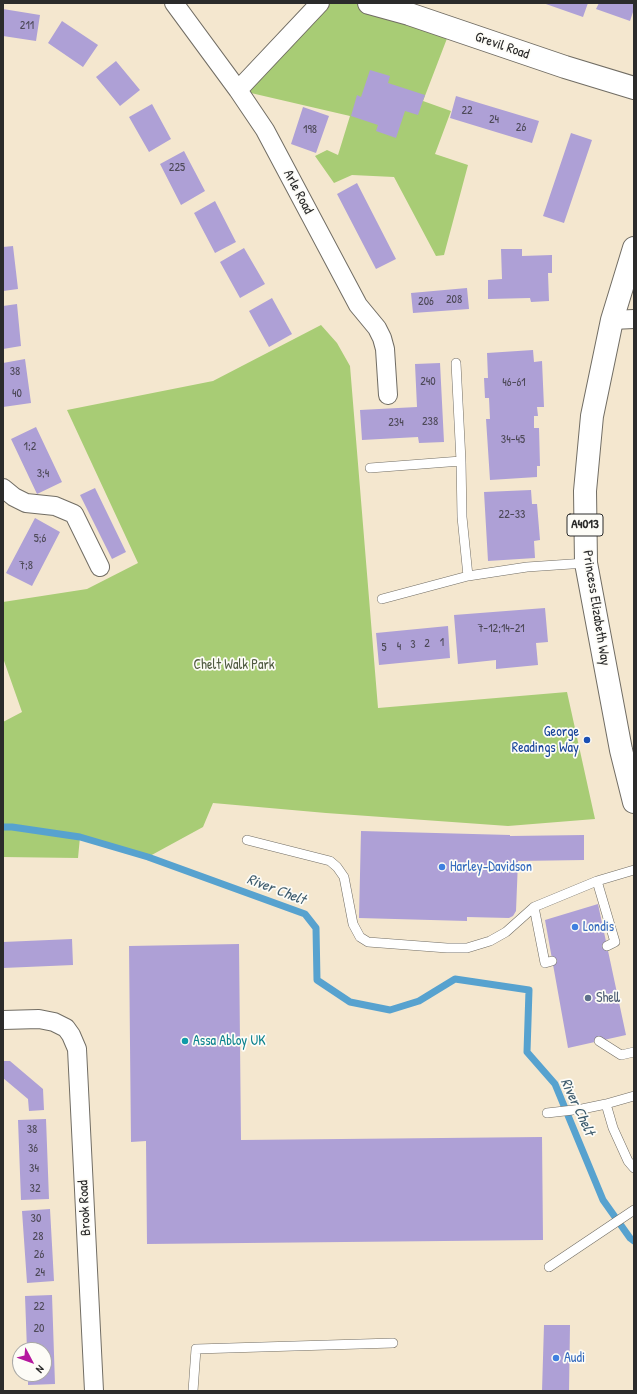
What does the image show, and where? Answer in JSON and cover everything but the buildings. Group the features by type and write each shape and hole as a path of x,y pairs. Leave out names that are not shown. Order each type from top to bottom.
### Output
{"main road":[{"name":"Grevil Road","path":"369,3 411,9 565,67 634,88"},
{"name":"Princess Elizabeth Way","path":"634,248 612,320 592,416 585,491 586,562 621,750 634,802"}],"street":[{"name":"Arle Road","path":"174,3 238,90 265,130 358,305 377,328 386,349 388,394"},
{"path":"238,90 320,3"},
{"path":"612,320 634,319"},
{"path":"3,488 14,497 26,503 55,506 74,514 100,567"},
{"name":"Brook Road","path":"3,1020 39,1019 54,1022 66,1028 74,1042 78,1057 94,1391"}],"lane":[{"path":"456,363 462,516 468,576"},
{"path":"370,468 461,460"},
{"path":"382,599 468,576 527,567 586,562"},
{"path":"247,840 330,861 337,867 344,877 353,924 360,937 368,942 447,948 467,948 490,941 506,932 534,907 597,881 634,870"},
{"path":"597,881 615,942 607,946"},
{"path":"534,907 545,962 552,961"},
{"path":"599,1041 621,1055 634,1052"},
{"path":"547,1113 582,1109 634,1096"},
{"path":"606,1104 613,1128 628,1161 634,1168"},
{"path":"550,1267 634,1210"},
{"path":"193,1391 196,1349 393,1343"}],"green space":[{"path":"320,3 369,3 451,28 423,101 451,111 435,154 468,165 444,255 436,256 394,177 352,175 334,183 315,156 327,150 338,155 350,116 238,90"},
{"name":"Chelt Walk Park","path":"321,325 337,343 350,366 378,708 567,692 595,819 508,826 213,803 203,827 148,857 80,837 78,858 3,857 3,722 22,712 3,658 3,602 87,589 138,563 67,410 213,381"}],"waterway":[{"name":"River Chelt","path":"3,827 80,837 148,857 305,914 316,928 317,980 350,1002 390,1010 419,1001 455,979 529,990 527,1052 555,1084 603,1200 630,1238 634,1241"}],"place":[{"name":"George Readings Way","path":"587,740"},
{"name":"Harley-Davidson","path":"442,867"},
{"name":"Londis","path":"575,927"},
{"name":"Shell","path":"588,998"},
{"name":"Assa Abloy UK","path":"185,1041"},
{"name":"Audi","path":"556,1358"}]}
